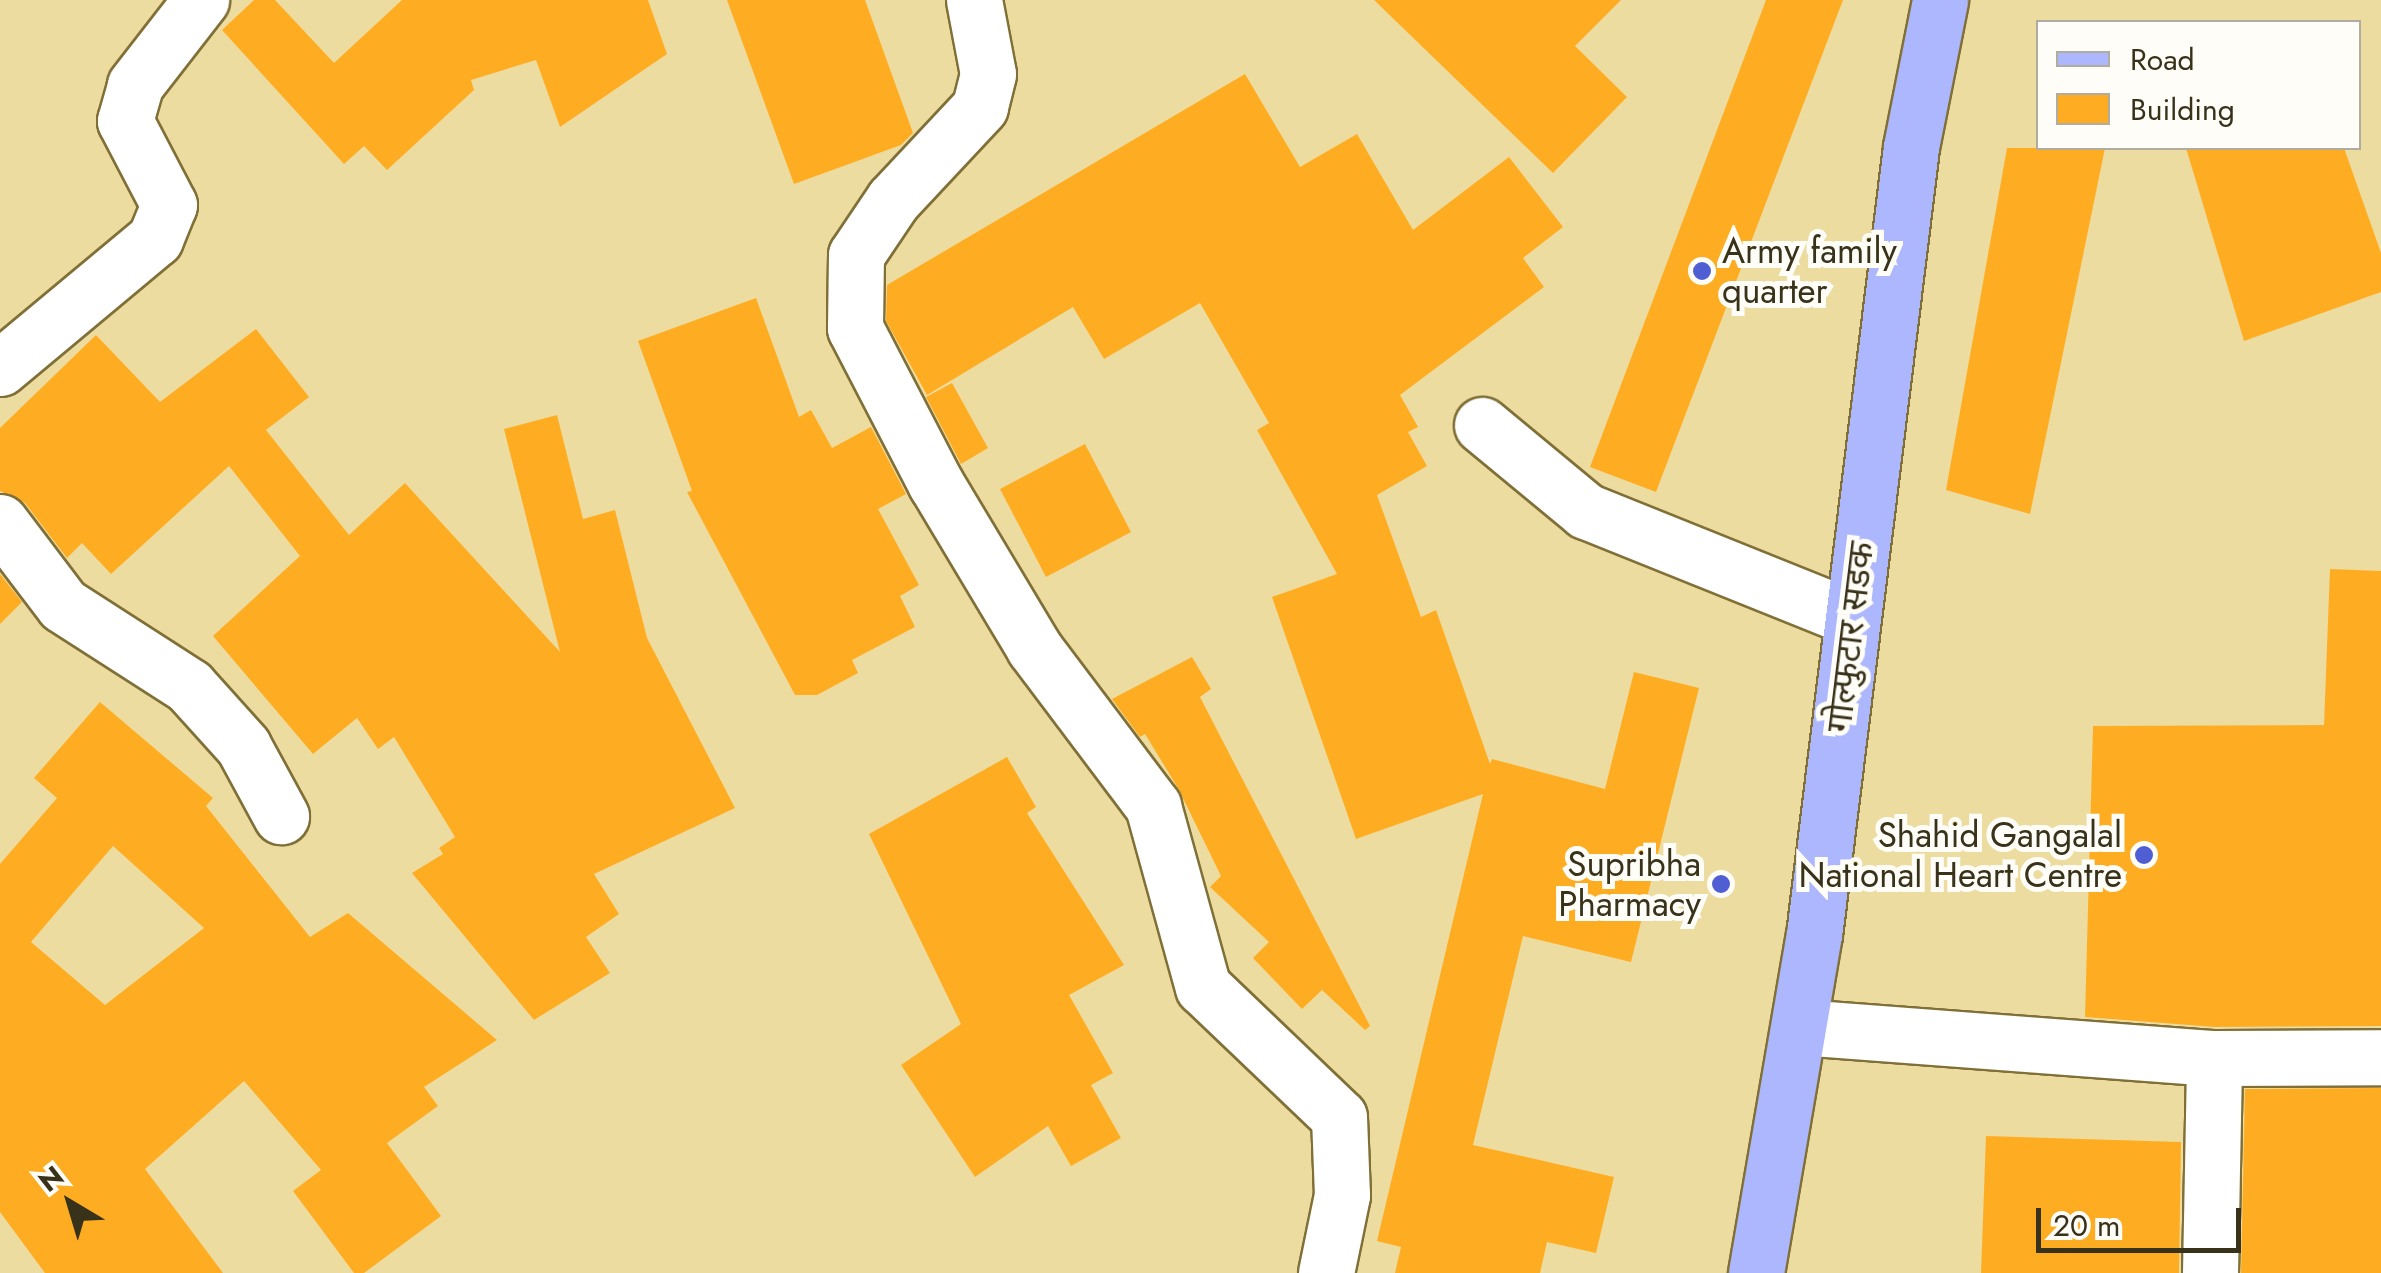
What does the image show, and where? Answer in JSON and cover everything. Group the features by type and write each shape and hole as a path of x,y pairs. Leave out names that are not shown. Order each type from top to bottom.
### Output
{"main road":[{"name":"गोल्फुटार सडक","path":"1756,1273 1800,1026 1911,147 1940,0"}],"street":[{"path":"0,368 155,240 170,205 125,122 135,85 202,0"},
{"path":"974,0 988,74 980,107 893,200 856,255 855,328 936,484 1034,648 1153,806 1203,987 1339,1116 1342,1195 1326,1273"},
{"path":"1482,426 1586,511 1852,618"},
{"path":"0,522 64,605 189,686 243,746 281,816"},
{"path":"1800,1026 2214,1058 2381,1057"},
{"path":"2210,1273 2214,1058"}],"building":[{"path":"254,0 275,0 334,63 402,0 648,0 667,54 560,127 536,60 471,80 474,90 387,170 364,146 344,164 222,30"},
{"path":"727,0 865,0 913,133 901,145 794,184"},
{"path":"1374,0 1621,0 1575,46 1627,97 1553,173"},
{"name":"Army family quarter","path":"1766,0 1843,0 1656,492 1590,467"},
{"path":"1245,74 1300,167 1357,134 1413,230 1509,157 1563,227 1523,258 1544,287 1400,395 1418,427 1408,432 1427,466 1377,495 1421,617 1436,610 1490,764 1492,759 1605,789 1634,672 1699,688 1631,962 1523,936 1473,1145 1614,1177 1596,1253 1547,1242 1540,1273 1395,1273 1401,1247 1377,1241 1483,794 1356,839 1272,597 1337,574 1257,430 1269,423 1200,303 1104,359 1073,307 927,395 886,321 887,285"},
{"path":"2007,148 2105,150 2030,514 1946,490"},
{"path":"2187,150 2345,150 2381,253 2381,292 2244,341"},
{"path":"756,298 799,417 811,410 832,448 871,427 906,494 878,509 919,585 900,596 915,627 852,660 858,673 817,695 795,695 687,492 692,491 638,341"},
{"path":"256,329 309,397 266,430 349,535 405,483 560,652 504,429 557,415 583,519 615,510 647,638 735,808 594,874 619,914 586,937 610,973 534,1020 412,873 443,854 439,848 455,837 394,737 378,749 357,718 313,754 213,636 300,556 229,466 111,574 82,543 67,558 25,503 0,491 0,428 96,335 160,402"},
{"path":"952,383 988,448 961,464 926,397"},
{"path":"1085,444 1131,532 1046,577 1000,489"},
{"path":"2330,569 2381,571 2381,1026 2215,1027 2085,1017 2093,726 2324,725"},
{"path":"0,574 22,602 0,624"},
{"path":"1192,657 1211,689 1200,697 1370,1026 1365,1030 1322,990 1302,1009 1253,958 1269,942 1210,887 1221,876 1178,788 1145,734 1140,737 1112,699"},
{"path":"100,702 213,798 206,806 310,937 348,913 497,1040 424,1087 438,1106 387,1143 441,1216 364,1273 354,1273 293,1191 321,1170 244,1081 145,1169 223,1273 45,1273 0,1212 0,864 57,798 34,778","holes":["113,846 204,928 105,1005 31,942"]},
{"path":"1007,757 1036,807 1027,813 1124,965 1069,995 1113,1073 1091,1085 1121,1138 1071,1166 1048,1126 975,1177 901,1065 961,1024 869,834"},
{"path":"2381,1088 2381,1273 2241,1273 2245,1089"},
{"path":"1986,1136 2181,1142 2179,1273 1981,1273"}],"place":[{"name":"Army family quarter","path":"1702,271"},
{"name":"Shahid Gangalal National Heart Centre","path":"2144,855"},
{"name":"Supribha Pharmacy","path":"1721,884"}]}
